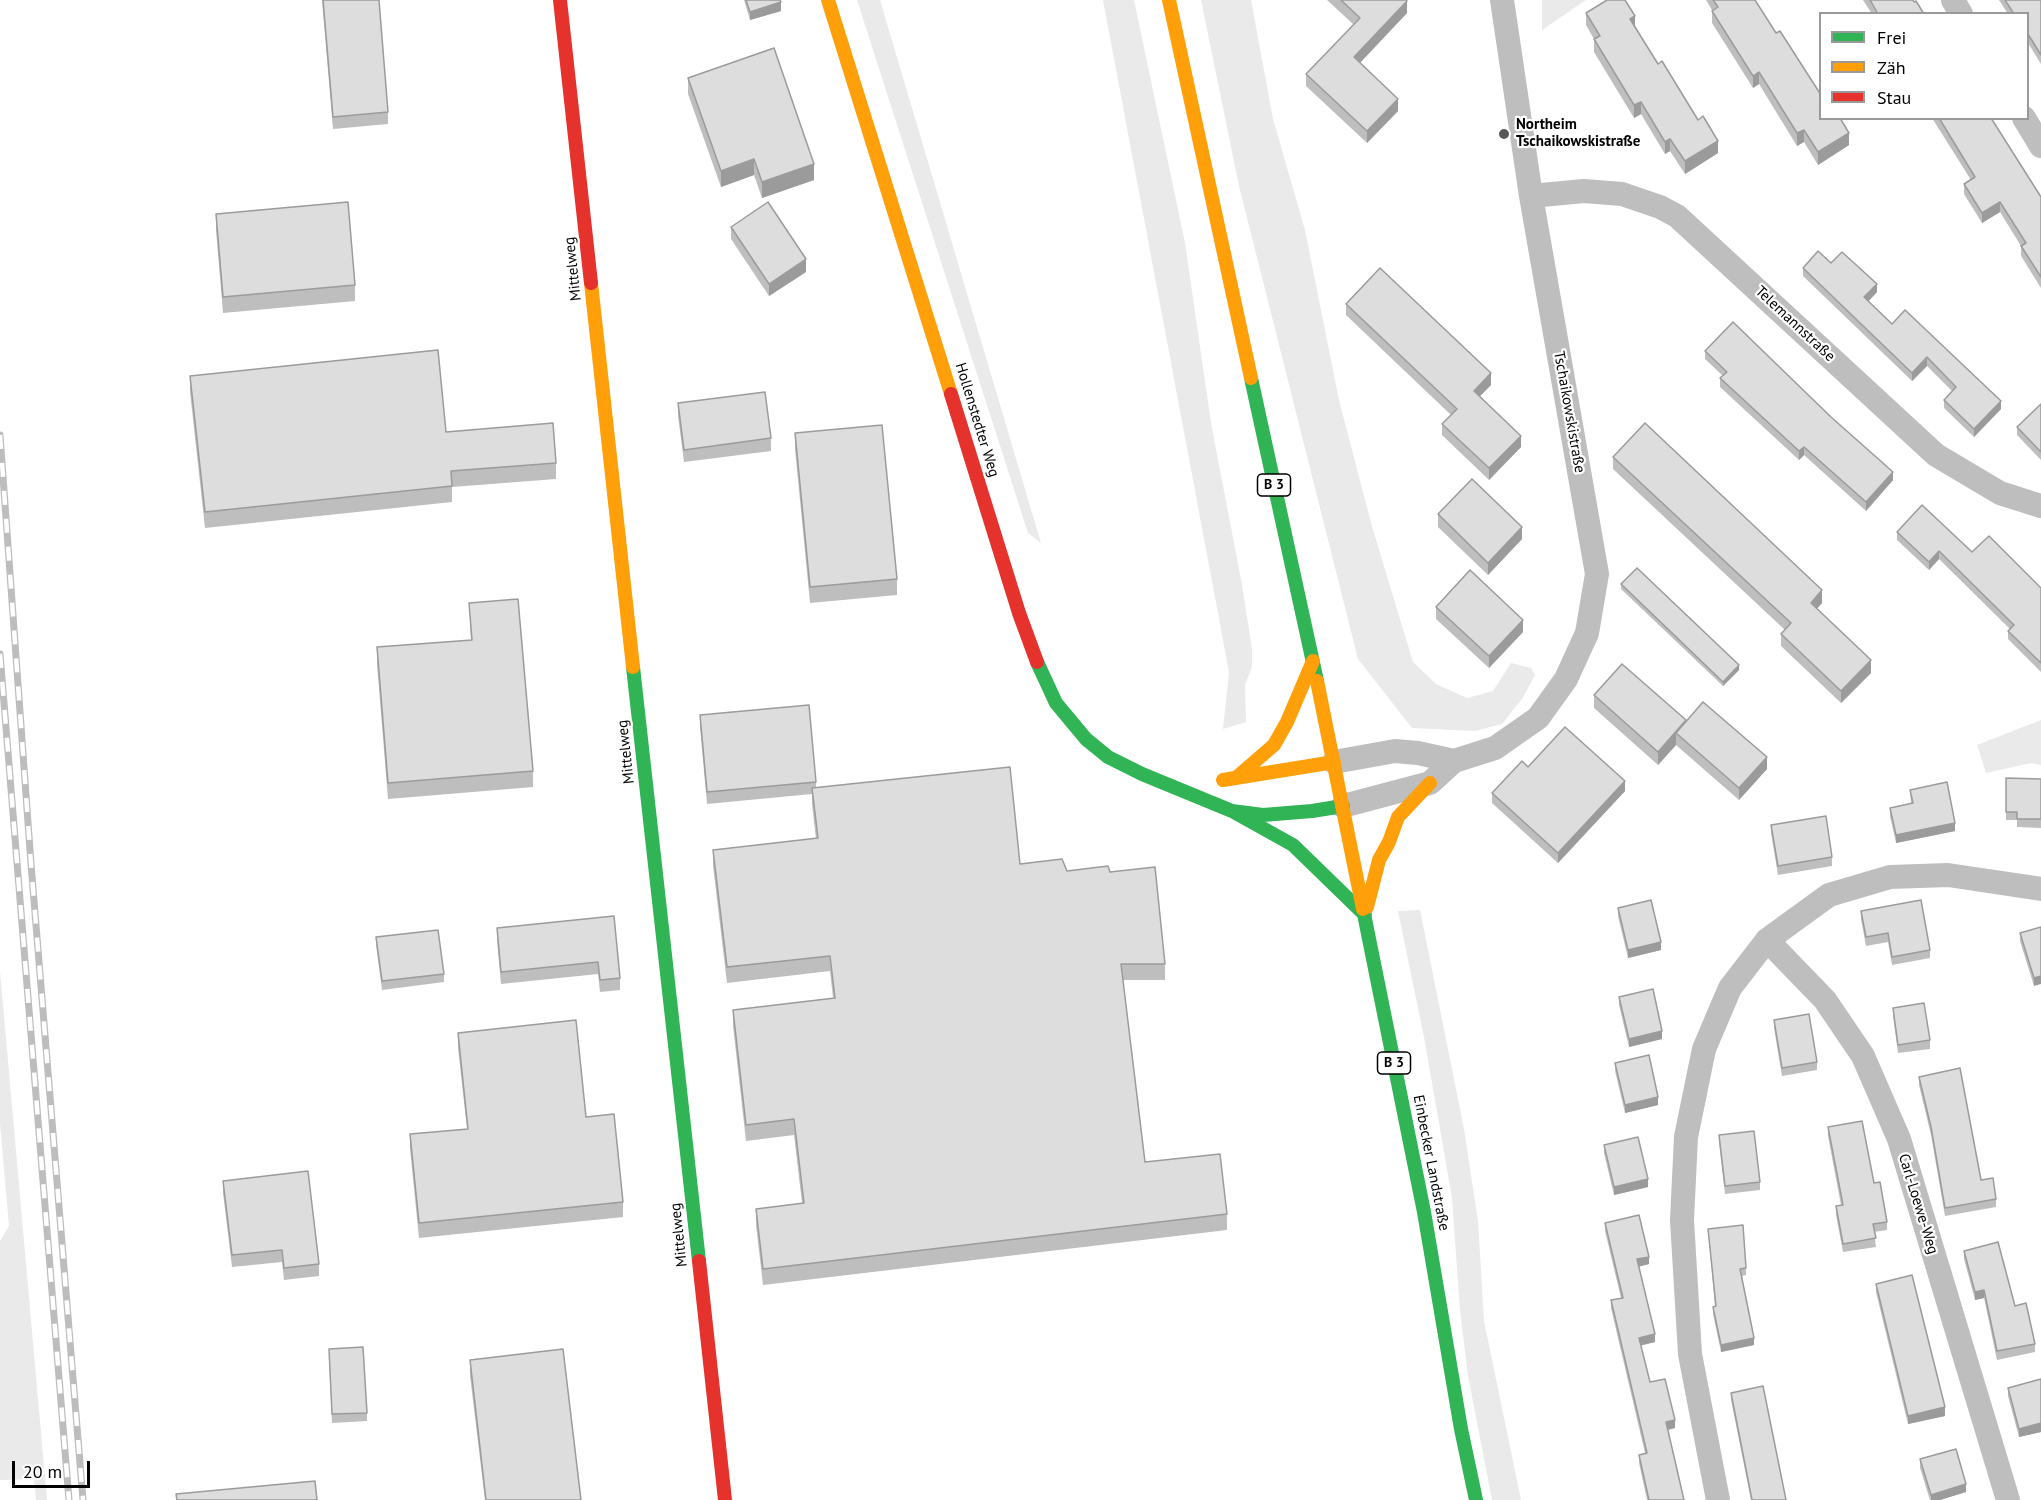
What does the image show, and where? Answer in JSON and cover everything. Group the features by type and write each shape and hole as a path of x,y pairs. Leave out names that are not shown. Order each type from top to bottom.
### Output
{"main road":[{"name":"Mittelweg","path":"560,0 725,1500"},
{"name":"Hollenstedter Weg","path":"828,0 1035,658 1056,703 1086,739 1108,757 1142,774 1232,810"},
{"name":"B 3","path":"1169,0 1334,762"},
{"path":"1237,777 1274,745 1287,722 1313,661"},
{"path":"1177,788 1334,762"},
{"name":"Einbecker Landstraße","path":"1334,762 1424,1212 1461,1429 1476,1500"},
{"path":"1232,810 1293,845 1365,915 1379,860 1389,842 1398,817 1430,783"},
{"path":"1232,810 1263,815 1343,806"}],"street":[{"name":"Tschaikowskistraße","path":"1343,806 1430,783 1454,761 1495,748 1538,718 1566,679 1587,633 1597,574 1531,196 1502,0"},
{"path":"2025,120 2041,146"},
{"name":"Telemannstraße","path":"1531,196 1584,191 1622,194 1660,207 1677,216 1936,455 2000,493 2041,506"},
{"path":"1334,762 1395,751 1418,753 1454,761"},
{"path":"1718,1500 1690,1354 1682,1220 1686,1137 1704,1049 1730,988 1767,940 1829,895 1890,877 1948,875 2041,889"},
{"name":"Carl-Loewe-Weg","path":"1767,940 1824,1000 1863,1056 1899,1139 2008,1500"}],"shaded area":[{"path":"857,0 880,0 1041,543 1028,533"},
{"path":"1103,0 1134,0 1185,243 1211,423 1242,585 1252,649 1252,667 1245,685 1246,722 1223,729 1229,672"},
{"path":"1201,0 1251,0 1273,119 1305,230 1339,400 1371,523 1413,662 1436,684 1467,698 1493,691 1511,663 1531,668 1535,675 1522,699 1502,724 1475,731 1412,728 1358,659 1239,186"},
{"path":"1542,0 1586,0 1542,30"},
{"path":"2041,720 2041,765 2031,763 1986,773 1977,745"},
{"path":"1420,910 1464,1129 1478,1221 1484,1321 1521,1500 1492,1500 1468,1376 1460,1310 1452,1198 1424,1037 1398,911"},
{"path":"0,971 47,1500 36,1500 34,1479 0,1480 0,1241 9,1226 0,1123"}],"building":[{"path":"323,0 379,0 388,112 333,117"},
{"path":"746,0 780,0 781,2 750,12"},
{"path":"1341,0 1407,1 1354,57 1398,99 1367,131 1306,74 1360,18"},
{"path":"1607,0 1625,0 1635,16 1630,19 1658,64 1662,61 1698,120 1703,116 1718,141 1685,161 1670,139 1665,142 1641,102 1634,105 1594,39 1600,36 1586,13"},
{"path":"1713,0 1755,0 1776,33 1780,31 1819,92 1819,120 1841,120 1849,133 1818,152 1804,130 1797,133 1759,72 1753,76 1712,11 1718,7"},
{"path":"1870,0 1913,0 1923,12 1877,12"},
{"path":"2005,0 2041,0 2041,55 2029,36 2029,12 2013,12"},
{"path":"774,48 814,164 762,182 754,159 721,171 688,78"},
{"path":"1940,120 1992,120 2041,197 2041,277 2021,246 2026,243 2000,202 1982,213 1964,184 1975,177"},
{"path":"348,202 355,285 223,297 216,214"},
{"path":"768,202 806,259 769,284 731,227"},
{"path":"1818,251 1831,263 1842,252 1877,284 1864,297 1892,324 1905,310 2001,401 1974,429 1944,400 1956,387 1927,357 1912,373 1803,268"},
{"path":"1380,268 1491,373 1474,391 1521,436 1489,468 1442,424 1457,409 1346,304"},
{"path":"1733,322 1831,417 1893,472 1866,502 1804,447 1799,451 1720,378 1727,372 1705,351"},
{"path":"438,350 446,432 553,423 556,463 451,471 452,486 205,512 190,376"},
{"path":"765,392 771,438 684,450 678,403"},
{"path":"2041,404 2041,452 2017,427"},
{"path":"1645,423 1822,590 1811,603 1871,660 1841,691 1781,634 1791,623 1613,457"},
{"path":"882,425 897,579 810,587 795,433"},
{"path":"1472,479 1522,527 1488,563 1438,514"},
{"path":"1922,505 1972,552 1989,536 2041,588 2041,663 2008,631 2014,625 1939,551 1929,562 1897,532"},
{"path":"1637,568 1739,665 1723,682 1621,584"},
{"path":"1470,570 1523,620 1489,656 1436,607"},
{"path":"518,599 533,771 388,783 377,647 472,640 469,603"},
{"path":"1622,664 1686,720 1658,752 1594,695"},
{"path":"1703,702 1767,757 1739,788 1676,733"},
{"path":"809,705 816,782 707,792 700,715"},
{"path":"1565,727 1625,781 1558,853 1492,793 1522,761 1528,767"},
{"path":"1010,767 1020,864 1062,859 1067,871 1108,866 1110,872 1155,867 1165,964 1121,964 1145,1162 1220,1154 1227,1214 763,1269 756,1209 804,1203 794,1119 746,1125 733,1010 835,998 830,956 727,967 713,850 818,838 812,788"},
{"path":"2006,778 2041,779 2041,819 2017,819 2017,812 2006,812"},
{"path":"1947,782 1955,823 1896,835 1890,808 1913,803 1910,790"},
{"path":"1826,816 1832,857 1778,866 1771,825"},
{"path":"1651,900 1661,942 1628,950 1618,908"},
{"path":"1921,900 1930,950 1892,957 1888,933 1866,937 1861,911"},
{"path":"614,916 620,978 600,980 598,962 501,972 497,928"},
{"path":"2041,927 2041,976 2034,978 2020,933"},
{"path":"438,930 444,974 382,981 376,937"},
{"path":"1653,989 1662,1031 1629,1039 1619,997"},
{"path":"1924,1003 1930,1040 1898,1045 1893,1008"},
{"path":"1809,1014 1817,1062 1782,1068 1774,1020"},
{"path":"576,1020 586,1117 614,1114 623,1202 419,1223 410,1134 468,1129 458,1033"},
{"path":"1649,1055 1658,1097 1625,1105 1615,1063"},
{"path":"1960,1068 1981,1180 1993,1178 1996,1199 1945,1208 1931,1127 1919,1077"},
{"path":"1862,1121 1874,1183 1880,1182 1887,1222 1873,1224 1876,1238 1843,1244 1836,1206 1843,1205 1828,1127"},
{"path":"1754,1131 1760,1182 1725,1186 1719,1135"},
{"path":"1638,1137 1648,1179 1614,1187 1604,1145"},
{"path":"308,1171 319,1264 284,1268 282,1250 232,1255 223,1181"},
{"path":"1639,1215 1649,1257 1637,1259 1655,1334 1639,1338 1650,1382 1665,1379 1675,1420 1666,1422 1684,1500 1649,1500 1639,1455 1647,1453 1611,1300 1623,1298 1605,1223"},
{"path":"1743,1225 1746,1268 1740,1269 1754,1338 1721,1345 1713,1307 1716,1306 1708,1229"},
{"path":"1998,1242 2015,1306 2026,1303 2035,1344 1997,1351 1984,1290 1975,1292 1964,1251"},
{"path":"1912,1275 1945,1407 1908,1416 1876,1284"},
{"path":"363,1347 367,1413 332,1414 329,1349"},
{"path":"563,1349 581,1500 486,1500 470,1360"},
{"path":"2041,1379 2041,1423 2019,1429 2008,1388"},
{"path":"1763,1386 1786,1500 1752,1500 1731,1393"},
{"path":"1956,1449 1966,1484 1931,1495 1920,1459"},
{"path":"315,1481 317,1500 177,1500 176,1494"}],"railway":[{"path":"0,435 31,864 83,1500"},
{"path":"0,654 69,1500"}],"traffic: fast":[{"path":"1251,378 1317,681"},
{"path":"1037,662 1056,703 1086,739 1108,757 1142,774 1232,811 1263,815 1343,806"},
{"path":"633,667 699,1261"},
{"path":"1232,811 1293,845 1365,915"},
{"path":"1363,909 1424,1212 1461,1429 1476,1500"}],"traffic: slow":[{"path":"828,0 951,394"},
{"path":"1169,0 1251,378"},
{"path":"591,283 633,667"},
{"path":"1237,777 1274,745 1287,722 1313,661"},
{"path":"1317,681 1363,909"},
{"path":"1223,780 1334,762"},
{"path":"1367,907 1379,860 1389,842 1398,817 1430,783"}],"traffic: jam":[{"path":"560,0 591,283"},
{"path":"951,394 1019,613 1037,662"},
{"path":"699,1261 725,1500"}],"place":[{"name":"Northeim Tschaikowskistraße","path":"1504,134"}]}
